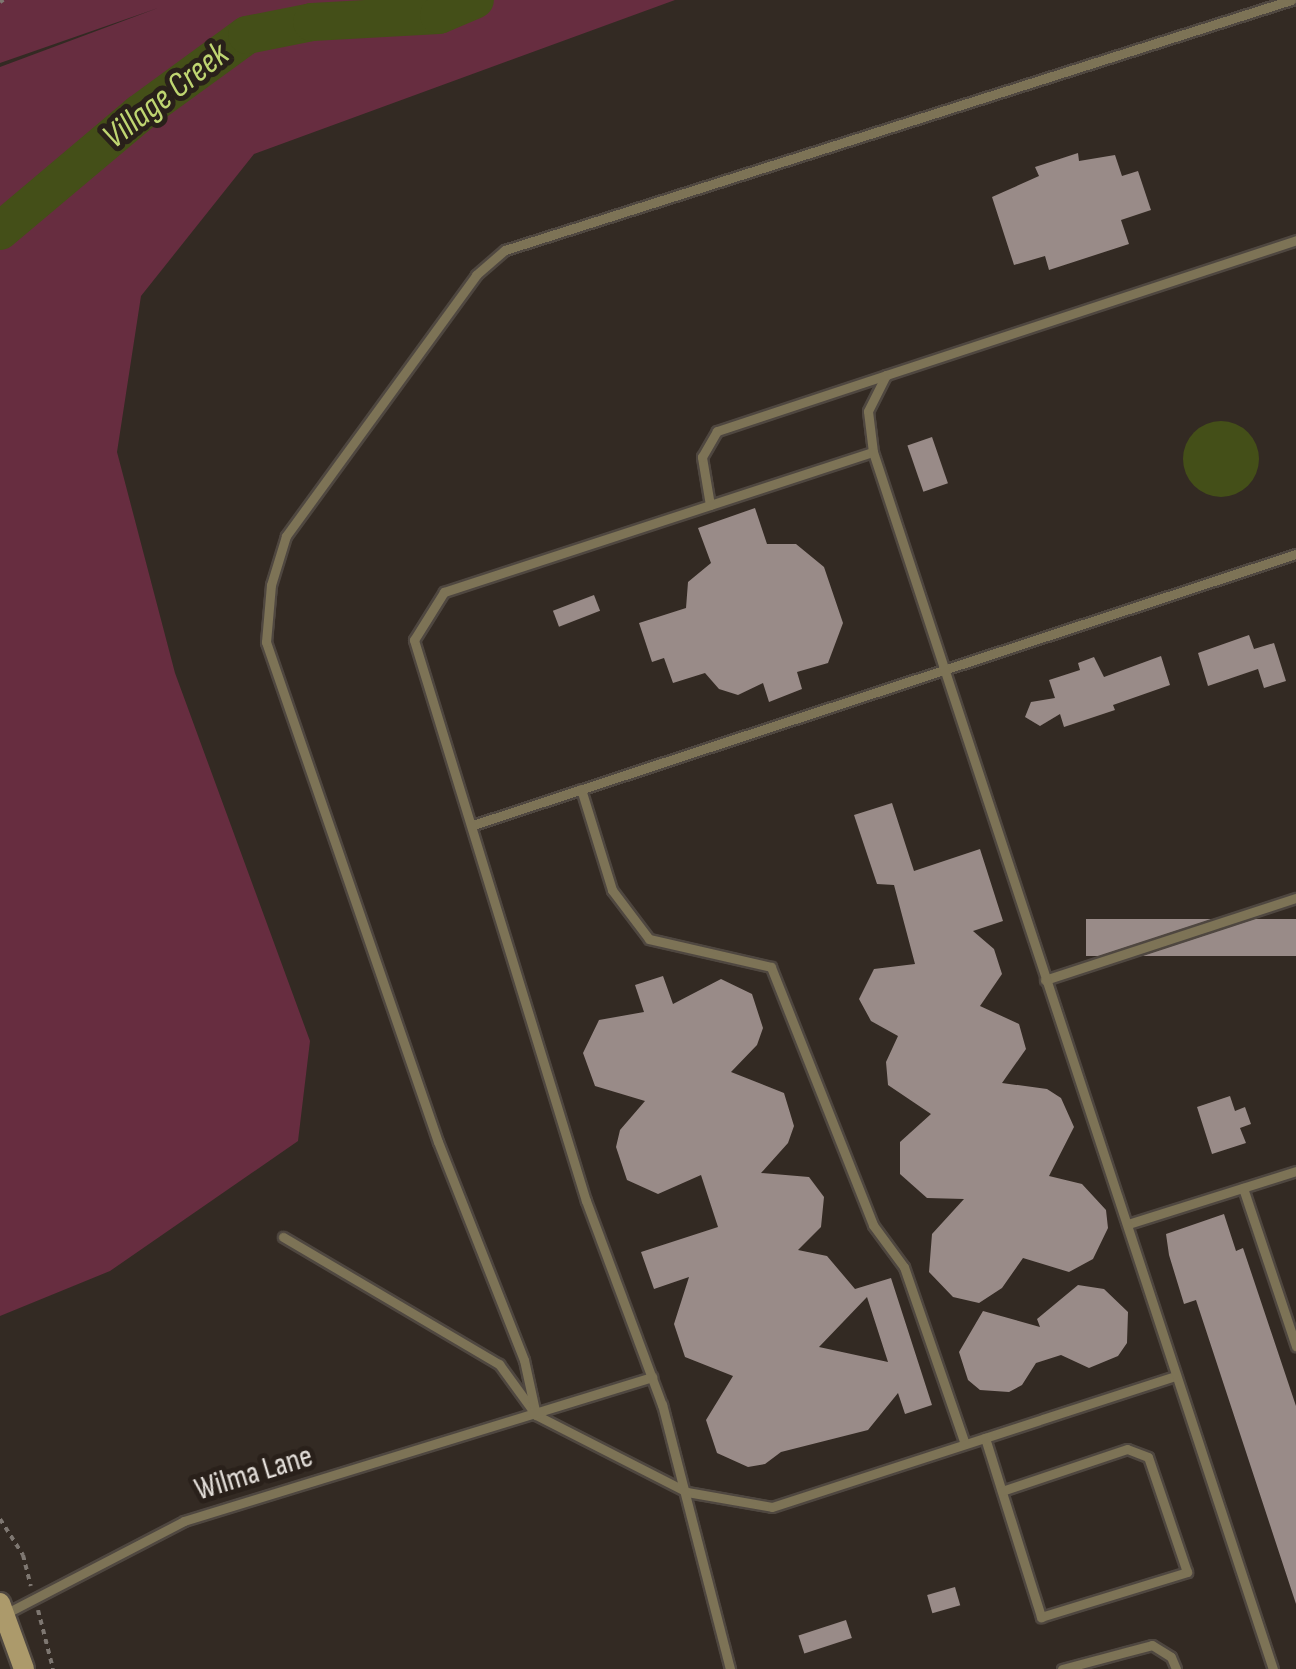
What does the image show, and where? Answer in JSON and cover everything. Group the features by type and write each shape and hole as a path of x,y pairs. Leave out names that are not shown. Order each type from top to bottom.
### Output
{"main road":[{"path":"2,1611 24,1669"}],"lane":[{"path":"536,1414 524,1360 438,1142 266,642 271,585 286,536 476,275 505,250 1292,0"},
{"path":"710,505 702,457 717,431 1296,240"},
{"path":"886,375 868,411 873,452 940,670 1128,1224 1273,1669"},
{"path":"730,1669 687,1492 652,1377 586,1200 414,640 444,592 873,452"},
{"path":"473,825 1296,554"},
{"path":"581,788 612,890 650,938 771,967 873,1225 904,1267 965,1444"},
{"path":"1046,980 1296,898"},
{"path":"1128,1224 1296,1171"},
{"path":"1243,1188 1296,1346"},
{"path":"283,1237 499,1364 536,1414 687,1492 772,1507 1175,1376"},
{"name":"Wilma Lane","path":"2,1611 184,1521 652,1377"},
{"path":"985,1438 1002,1492 1042,1617 1187,1572 1148,1457 1127,1449 1002,1492"},
{"path":"1062,1669 1152,1645 1172,1656 1176,1669"}],"shaded area":[{"path":"0,0 675,0 254,154 141,296 117,452 175,673 310,1041 298,1141 110,1271 0,1316 0,67 158,8 0,63"},
{"path":"1221,421 1236,423 1248,432 1257,444 1257,474 1248,486 1236,495 1221,497 1206,495 1194,486 1185,474 1183,459 1185,444 1194,432 1206,423"}],"building":[{"path":"1078,153 1079,161 1115,155 1122,176 1138,171 1151,210 1121,220 1129,244 1049,270 1045,256 1014,265 992,197 1039,176 1035,167"},
{"path":"932,437 948,483 923,492 907,445"},
{"path":"755,508 767,544 796,544 824,567 843,623 828,663 797,672 802,689 769,702 763,683 738,695 719,689 705,673 673,683 664,658 652,662 639,623 686,608 688,582 711,563 698,528"},
{"path":"594,595 600,611 559,627 553,611"},
{"path":"1249,635 1254,649 1274,643 1286,681 1264,688 1258,669 1208,686 1198,653"},
{"path":"1161,656 1170,685 1113,705 1115,710 1064,727 1060,714 1040,726 1025,717 1031,702 1055,698 1049,680 1080,670 1078,663 1094,657 1104,677"},
{"path":"892,803 914,871 980,849 1003,921 973,931 994,949 1002,974 980,1006 1019,1024 1026,1049 1002,1083 1047,1089 1061,1098 1074,1127 1049,1176 1082,1184 1106,1210 1108,1228 1093,1259 1069,1272 1023,1258 1002,1288 979,1303 953,1297 929,1272 932,1234 964,1199 927,1198 900,1174 900,1142 931,1114 888,1085 886,1062 898,1036 871,1021 859,999 874,969 915,964 894,885 877,884 854,815"},
{"path":"1086,919 1296,919 1296,956 1086,956"},
{"path":"663,976 673,1004 721,979 752,994 763,1028 757,1045 731,1072 784,1093 794,1126 788,1143 761,1173 809,1177 824,1197 821,1227 798,1250 827,1256 855,1289 891,1278 932,1405 905,1414 898,1393 868,1430 781,1452 765,1464 748,1467 717,1453 706,1420 733,1376 685,1357 674,1324 689,1277 654,1289 641,1252 718,1227 701,1175 658,1194 627,1180 616,1147 620,1130 645,1101 595,1086 583,1053 599,1020 644,1012 635,985","holes":["867,1297 888,1362 819,1347"]},
{"path":"1230,1096 1235,1111 1245,1107 1251,1124 1240,1128 1246,1143 1212,1154 1197,1107"},
{"path":"1224,1214 1236,1251 1243,1248 1296,1406 1296,1604 1196,1300 1184,1304 1169,1255 1166,1234"},
{"path":"1078,1285 1104,1289 1128,1312 1127,1343 1118,1356 1089,1368 1061,1355 1036,1363 1022,1385 1009,1392 980,1390 968,1380 959,1352 983,1311 1040,1327 1037,1319"},
{"path":"955,1587 960,1605 932,1613 927,1595"},
{"path":"846,1620 852,1638 804,1654 798,1635"}],"waterway":[{"name":"Village Creek","path":"0,231 140,113 247,35 312,22 439,15 475,0"}]}
